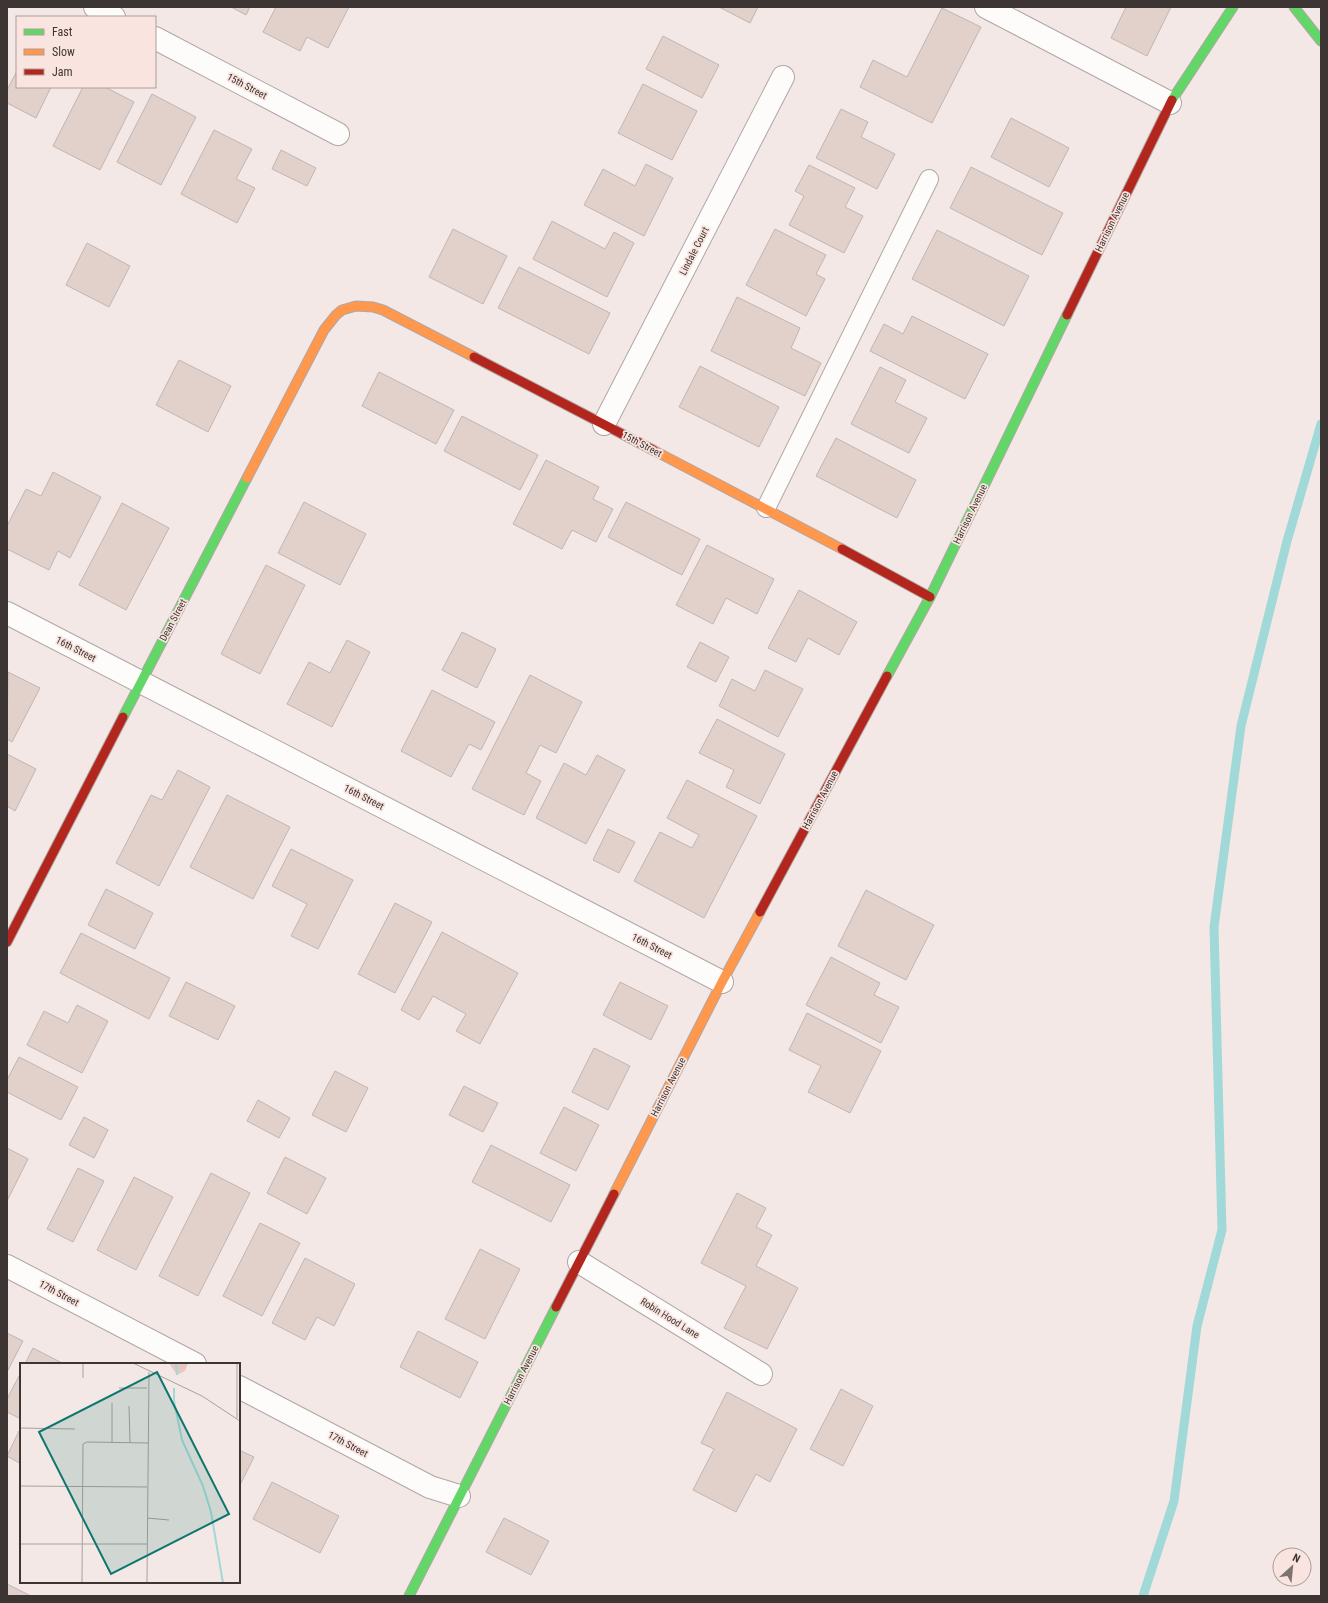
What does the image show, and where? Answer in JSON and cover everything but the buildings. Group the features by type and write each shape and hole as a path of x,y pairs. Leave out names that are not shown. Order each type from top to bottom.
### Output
{"main road":[{"name":"Harrison Avenue","path":"408,1596 722,982 930,597 1170,103 1233,7"},
{"path":"1294,7 1321,40"},
{"name":"15th Street","path":"348,306 368,306 383,310 766,508 930,597"},
{"name":"Dean Street","path":"7,942 324,330 331,319 348,306"}],"street":[{"path":"95,7 112,16"},
{"path":"986,7 1170,103"},
{"name":"15th Street","path":"156,39 338,134"},
{"name":"Lindale Court","path":"604,424 783,77"},
{"name":"16th Street","path":"7,613 722,982"},
{"name":"Robin Hood Lane","path":"579,1262 761,1374"},
{"name":"17th Street","path":"7,1266 193,1363"},
{"name":"17th Street","path":"240,1388 430,1487 459,1496"}],"lane":[{"path":"766,508 929,179"}],"waterway":[{"path":"1143,1596 1174,1501 1197,1326 1222,1230 1214,927 1241,726 1287,541 1321,424"}],"traffic: fast":[{"path":"1172,100 1233,7"},
{"path":"1294,7 1321,41"},
{"path":"887,676 930,597 1067,315"},
{"path":"123,717 247,478"},
{"path":"409,1596 556,1307"}],"traffic: slow":[{"path":"247,478 324,330 342,310 356,306 373,307 383,310 474,357"},
{"path":"653,450 842,549"},
{"path":"614,1194 722,982 760,912"}],"traffic: jam":[{"path":"1067,315 1172,100"},
{"path":"474,357 653,450"},
{"path":"842,549 930,597"},
{"path":"760,912 887,676"},
{"path":"7,942 123,717"},
{"path":"556,1307 614,1194"}]}
